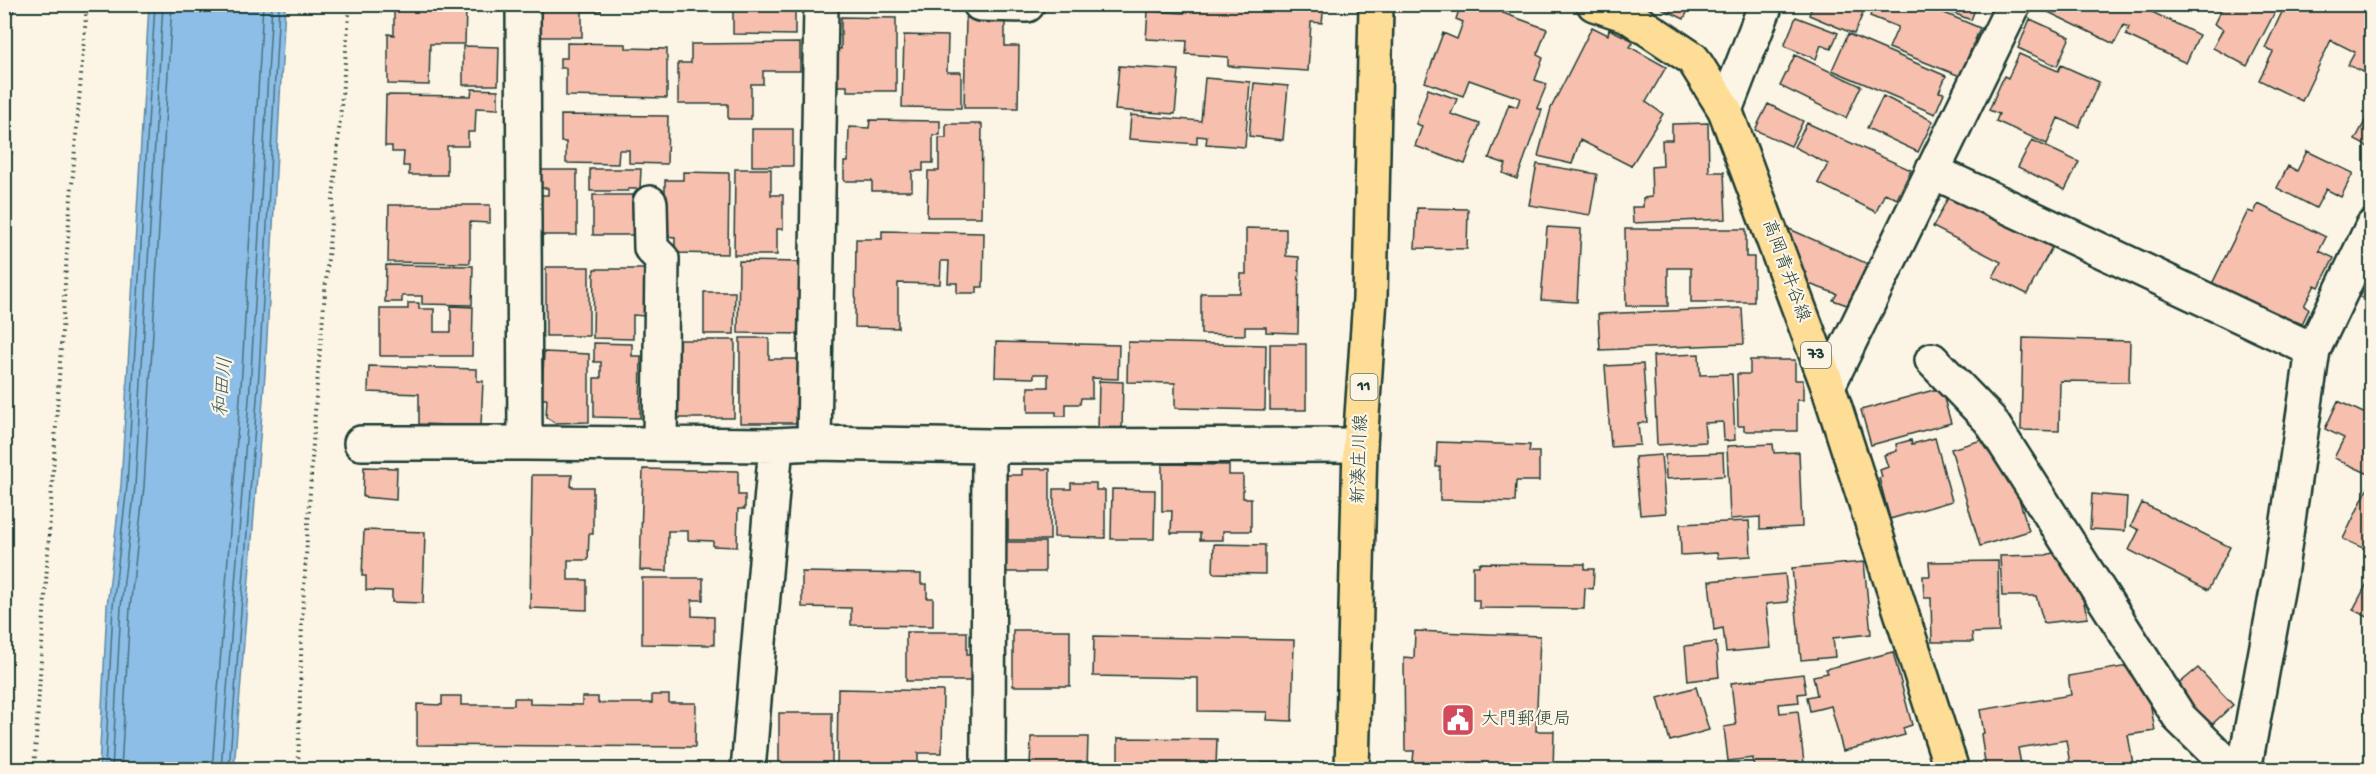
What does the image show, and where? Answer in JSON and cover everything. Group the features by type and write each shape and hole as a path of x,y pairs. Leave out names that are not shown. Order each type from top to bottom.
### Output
{"main road":[{"name":"新湊庄川線","path":"1352,770 1360,446 1370,298 1376,4"},
{"name":"高岡青井谷線","path":"1594,4 1627,15 1693,59 1725,110 1828,386 1952,770"}],"street":[{"path":"523,4 525,443"},
{"path":"814,443 821,4"},
{"path":"980,4 1027,5"},
{"path":"1725,110 1766,4"},
{"path":"1828,386 2014,4"},
{"path":"1932,171 2313,350"},
{"path":"650,203 651,248 662,259 660,444"},
{"path":"2244,770 2280,575 2313,350 2372,227"},
{"path":"1932,360 1990,420 2180,718 2228,765 2229,770"},
{"path":"361,443 1360,446"},
{"path":"748,770 776,445"},
{"path":"988,770 989,446"}],"path":[{"path":"34,770 69,221 87,4"},
{"path":"298,770 302,620 316,396 350,4"}],"water":[{"name":"和田川","path":"149,5 285,5 265,374 234,769 99,769 107,606 121,485"}],"building":[{"path":"4,4 16,4 4,34"},
{"path":"540,4 601,4 601,11 582,11 582,37 540,37"},
{"path":"733,4 795,4 795,35 733,34"},
{"path":"1185,4 1324,4 1322,23 1311,22 1308,71 1228,66 1228,57 1186,54 1187,41 1146,39 1148,11 1184,13"},
{"path":"1461,4 1502,4 1506,6 1503,13 1547,29 1537,55 1543,58 1535,80 1547,84 1537,108 1542,110 1517,179 1503,173 1506,164 1489,158 1509,104 1517,107 1520,98 1469,80 1463,96 1425,82 1443,33 1457,39 1463,22 1456,19"},
{"path":"1653,4 1691,4 1684,19"},
{"path":"1813,4 1867,4 1854,34 1809,15"},
{"path":"1875,4 1923,4 1980,28 1960,76 1889,48 1898,27 1870,16"},
{"path":"1930,4 1977,4 1971,20"},
{"path":"2039,4 2136,4 2199,35 2186,63 2126,35 2129,27 2124,25 2114,44 2038,7"},
{"path":"2224,4 2279,4 2247,66 2213,48 2223,29 2214,24"},
{"path":"2293,4 2372,4 2372,76 2348,65 2355,52 2331,40 2302,101 2259,80 2273,52 2265,48 2284,8 2290,11"},
{"path":"394,9 466,10 465,44 430,44 429,85 388,84 388,34 394,35"},
{"path":"841,17 896,18 896,91 847,91 847,86 833,86 833,48 841,49"},
{"path":"1796,17 1838,33 1831,49 1821,45 1816,59 1784,46"},
{"path":"966,18 1005,18 1005,46 1019,46 1018,108 964,108"},
{"path":"2030,19 2070,37 2057,66 2018,48"},
{"path":"1592,27 1608,35 1609,29 1634,41 1630,47 1666,67 1646,102 1663,114 1631,166 1580,140 1572,164 1538,156 1551,108"},
{"path":"1848,34 1946,76 1939,92 1944,93 1935,114 1832,70"},
{"path":"904,35 948,36 947,72 961,72 961,108 902,107"},
{"path":"567,43 626,44 626,48 667,49 667,98 566,96 566,68 560,68 560,58 567,58"},
{"path":"800,43 800,71 763,71 763,84 751,84 751,119 728,119 728,104 678,104 678,63 691,63 691,44"},
{"path":"463,46 499,47 498,85 463,85"},
{"path":"2019,54 2058,71 2061,65 2099,82 2079,127 2058,118 2047,144 1996,121 1999,114 1989,110 2004,76 2008,78"},
{"path":"1795,55 1861,86 1846,118 1780,86"},
{"path":"1119,66 1179,70 1175,114 1115,110"},
{"path":"1205,78 1250,82 1245,147 1206,144 1207,137 1197,136 1197,144 1129,139 1131,115 1201,121"},
{"path":"1254,83 1288,86 1283,140 1249,136"},
{"path":"472,89 498,90 498,109 476,108 475,132 468,132 468,146 447,146 447,175 409,175 409,166 403,166 404,152 392,152 392,146 385,146 386,95 471,96"},
{"path":"1428,89 1457,99 1451,114 1480,124 1465,164 1415,146 1422,126 1416,124"},
{"path":"1883,96 1933,121 1918,152 1867,128"},
{"path":"1768,104 1803,121 1791,146 1755,130"},
{"path":"2372,108 2372,149 2355,140"},
{"path":"561,115 668,116 667,164 629,163 629,150 619,150 618,164 566,163 566,142 561,142"},
{"path":"870,120 940,121 940,135 933,135 933,163 923,163 923,171 912,171 912,191 872,191 872,181 844,181 844,162 848,162 849,127 869,128"},
{"path":"1708,123 1709,172 1724,172 1726,219 1633,223 1632,207 1643,207 1643,198 1652,197 1651,167 1663,166 1662,140 1672,140 1672,124"},
{"path":"1807,123 1911,170 1897,199 1885,193 1876,212 1818,183 1828,164 1794,147"},
{"path":"946,124 982,124 981,217 927,217 928,171 939,171 939,138 946,138"},
{"path":"752,129 793,129 793,166 752,166"},
{"path":"2032,140 2079,162 2065,190 2018,167"},
{"path":"4,148 12,152 4,171"},
{"path":"2307,151 2353,173 2341,197 2326,189 2316,208 2277,188 2288,166 2297,171"},
{"path":"1537,164 1597,174 1590,215 1529,205"},
{"path":"590,169 641,169 640,189 590,191"},
{"path":"735,169 771,169 771,195 783,195 783,229 777,229 777,255 734,255"},
{"path":"540,170 577,170 577,235 540,235 540,195 548,195 548,188 540,188"},
{"path":"683,172 729,173 728,254 675,253 675,237 665,236 665,180 683,180"},
{"path":"1951,192 2053,245 2027,294 1993,277 2001,262 1933,227"},
{"path":"593,195 637,195 637,235 593,235"},
{"path":"2258,204 2326,237 2319,251 2334,258 2319,287 2315,285 2304,306 2309,309 2302,324 2295,321 2292,328 2210,288 2248,211 2254,213"},
{"path":"389,205 490,205 490,223 470,222 470,263 388,262"},
{"path":"1417,208 1468,209 1467,249 1415,248"},
{"path":"1547,227 1581,229 1577,302 1541,300"},
{"path":"1785,227 1868,264 1847,305 1833,300 1837,294 1806,283 1806,273 1800,273"},
{"path":"1246,228 1286,229 1286,256 1299,257 1298,333 1266,332 1266,327 1245,327 1245,335 1201,334 1201,293 1240,293 1241,274 1246,274"},
{"path":"1625,229 1746,229 1746,257 1754,257 1754,302 1691,302 1691,268 1668,268 1668,306 1626,306"},
{"path":"882,231 984,233 983,287 977,287 977,293 957,293 957,283 948,283 949,261 941,261 940,284 898,283 898,328 855,327 856,239 882,239"},
{"path":"739,261 802,262 800,334 738,333"},
{"path":"386,265 473,266 472,305 422,304 422,296 402,296 402,302 385,302"},
{"path":"546,267 589,267 589,336 546,336"},
{"path":"594,269 645,269 645,316 633,315 633,339 593,338"},
{"path":"2372,274 2372,303 2360,297"},
{"path":"704,292 735,292 734,334 704,334"},
{"path":"408,303 419,303 419,309 434,309 434,332 451,332 451,306 473,307 472,356 380,356 380,309 408,309"},
{"path":"1742,308 1744,344 1600,350 1598,314"},
{"path":"740,338 769,338 769,359 799,359 799,423 740,423"},
{"path":"2023,338 2130,341 2129,382 2060,381 2059,431 2021,430"},
{"path":"675,340 735,340 734,418 675,418"},
{"path":"996,342 1119,345 1118,379 1092,378 1092,398 1081,398 1080,404 1066,404 1066,416 1056,416 1056,412 1028,412 1028,387 1048,387 1048,374 1034,374 1034,378 995,377"},
{"path":"1128,342 1266,345 1265,410 1175,408 1175,383 1127,382"},
{"path":"594,343 632,344 632,356 641,356 640,418 594,417 594,378 601,378 601,362 594,362"},
{"path":"1270,344 1306,344 1306,410 1270,410"},
{"path":"544,352 589,354 589,422 555,423 546,417 547,399 542,399"},
{"path":"1699,354 1700,375 1732,374 1735,440 1724,441 1723,422 1704,423 1706,442 1657,445 1653,356"},
{"path":"1750,360 1795,360 1795,380 1803,380 1803,400 1797,400 1797,431 1744,431 1744,426 1738,426 1737,374 1750,374"},
{"path":"1643,364 1647,422 1638,423 1640,445 1611,447 1605,366"},
{"path":"369,366 477,369 477,381 483,381 481,426 419,424 419,394 368,392"},
{"path":"1099,381 1123,382 1122,429 1098,429"},
{"path":"1941,388 1951,423 1871,445 1861,410"},
{"path":"2338,401 2372,417 2371,475 2334,458 2344,438 2325,429"},
{"path":"1992,437 2005,453 2029,531 1980,546 1951,449"},
{"path":"1935,438 1952,501 1890,519 1879,478 1882,477 1880,470 1888,467 1884,455 1897,451 1896,444 1911,440 1912,444"},
{"path":"1437,442 1530,445 1529,452 1539,452 1539,481 1516,481 1515,502 1440,500 1440,467 1436,467"},
{"path":"1773,444 1774,453 1799,452 1802,527 1760,529 1760,517 1730,519 1727,446"},
{"path":"1723,453 1724,476 1666,479 1665,455"},
{"path":"1661,455 1666,513 1640,515 1635,457"},
{"path":"1162,464 1229,465 1229,475 1243,475 1243,498 1251,498 1251,531 1223,531 1223,540 1200,540 1200,533 1171,533 1172,511 1162,511"},
{"path":"364,467 397,468 396,500 363,497"},
{"path":"643,469 738,471 738,495 745,495 745,509 738,509 737,547 713,546 713,541 688,540 688,531 668,531 667,571 640,570"},
{"path":"1022,469 1050,469 1050,540 1008,540 1008,520 1005,520 1005,475 1022,475"},
{"path":"532,475 572,475 571,487 593,487 593,534 589,534 588,560 568,560 568,580 587,580 587,610 530,608"},
{"path":"1071,483 1096,483 1096,490 1105,490 1105,538 1054,537 1054,489 1071,489"},
{"path":"2369,486 2372,487 2372,552 2343,539"},
{"path":"1112,489 1155,490 1154,539 1111,539"},
{"path":"2092,494 2127,497 2125,531 2090,529"},
{"path":"2142,503 2230,547 2208,590 2129,550 2139,530 2131,526"},
{"path":"1749,521 1751,556 1718,558 1717,553 1681,555 1680,524"},
{"path":"364,530 425,532 423,603 392,602 392,591 366,590 366,576 362,576"},
{"path":"1006,542 1045,542 1045,572 1006,572"},
{"path":"1214,544 1265,545 1265,574 1213,573"},
{"path":"2069,548 2088,618 2044,623 2036,596 2002,596 2000,556 2046,555"},
{"path":"1998,561 1999,632 1972,633 1973,642 1932,642 1931,598 1924,598 1923,576 1930,576 1929,562"},
{"path":"1864,562 1871,634 1833,638 1835,657 1801,660 1792,568"},
{"path":"1479,563 1585,564 1585,569 1594,569 1593,589 1585,588 1584,609 1479,608 1479,600 1473,600 1473,566 1479,566"},
{"path":"802,572 921,574 921,584 927,584 927,598 933,598 933,626 851,625 851,608 802,607"},
{"path":"1785,574 1788,602 1766,604 1771,648 1726,652 1723,628 1714,630 1709,581"},
{"path":"2372,574 2372,619 2353,610"},
{"path":"642,578 703,578 703,600 692,600 692,616 714,617 714,645 642,644"},
{"path":"1013,630 1070,630 1070,686 1013,686"},
{"path":"1415,631 1540,636 1536,731 1554,731 1553,770 1412,770 1414,751 1405,751 1404,657 1414,658"},
{"path":"906,632 967,632 967,654 973,654 972,681 906,681"},
{"path":"1094,636 1294,640 1292,721 1266,720 1267,712 1198,711 1198,678 1093,676"},
{"path":"1716,642 1719,677 1688,681 1685,646"},
{"path":"1893,652 1912,725 1903,728 1905,735 1843,751 1831,706 1810,711 1807,697 1817,695 1813,676 1828,673 1826,669"},
{"path":"2134,665 2138,685 2147,683 2155,731 2128,735 2134,770 2071,770 2066,740 2018,748 2022,770 1986,770 1980,710 2071,695 2068,676"},
{"path":"2198,668 2233,705 2207,729 2175,687"},
{"path":"1803,674 1806,693 1798,694 1799,702 1779,704 1780,713 1798,711 1804,763 1754,769 1753,758 1728,761 1724,727 1736,725 1731,683"},
{"path":"1696,687 1709,730 1670,741 1658,698"},
{"path":"838,689 943,691 942,753 918,753 918,770 837,770"},
{"path":"652,695 669,695 669,703 696,703 695,747 417,745 417,704 442,705 442,696 461,696 461,705 514,705 514,698 530,698 530,704 582,705 582,697 598,697 598,703 652,703"},
{"path":"779,713 832,713 832,770 779,770"},
{"path":"1031,737 1088,737 1087,770 1030,769"},
{"path":"1118,738 1217,739 1216,767 1210,767 1210,770 1118,770"},
{"path":"1261,763 1298,763 1298,770 1261,770"}],"place":[{"name":"大門郵便局","path":"1458,720"}]}
